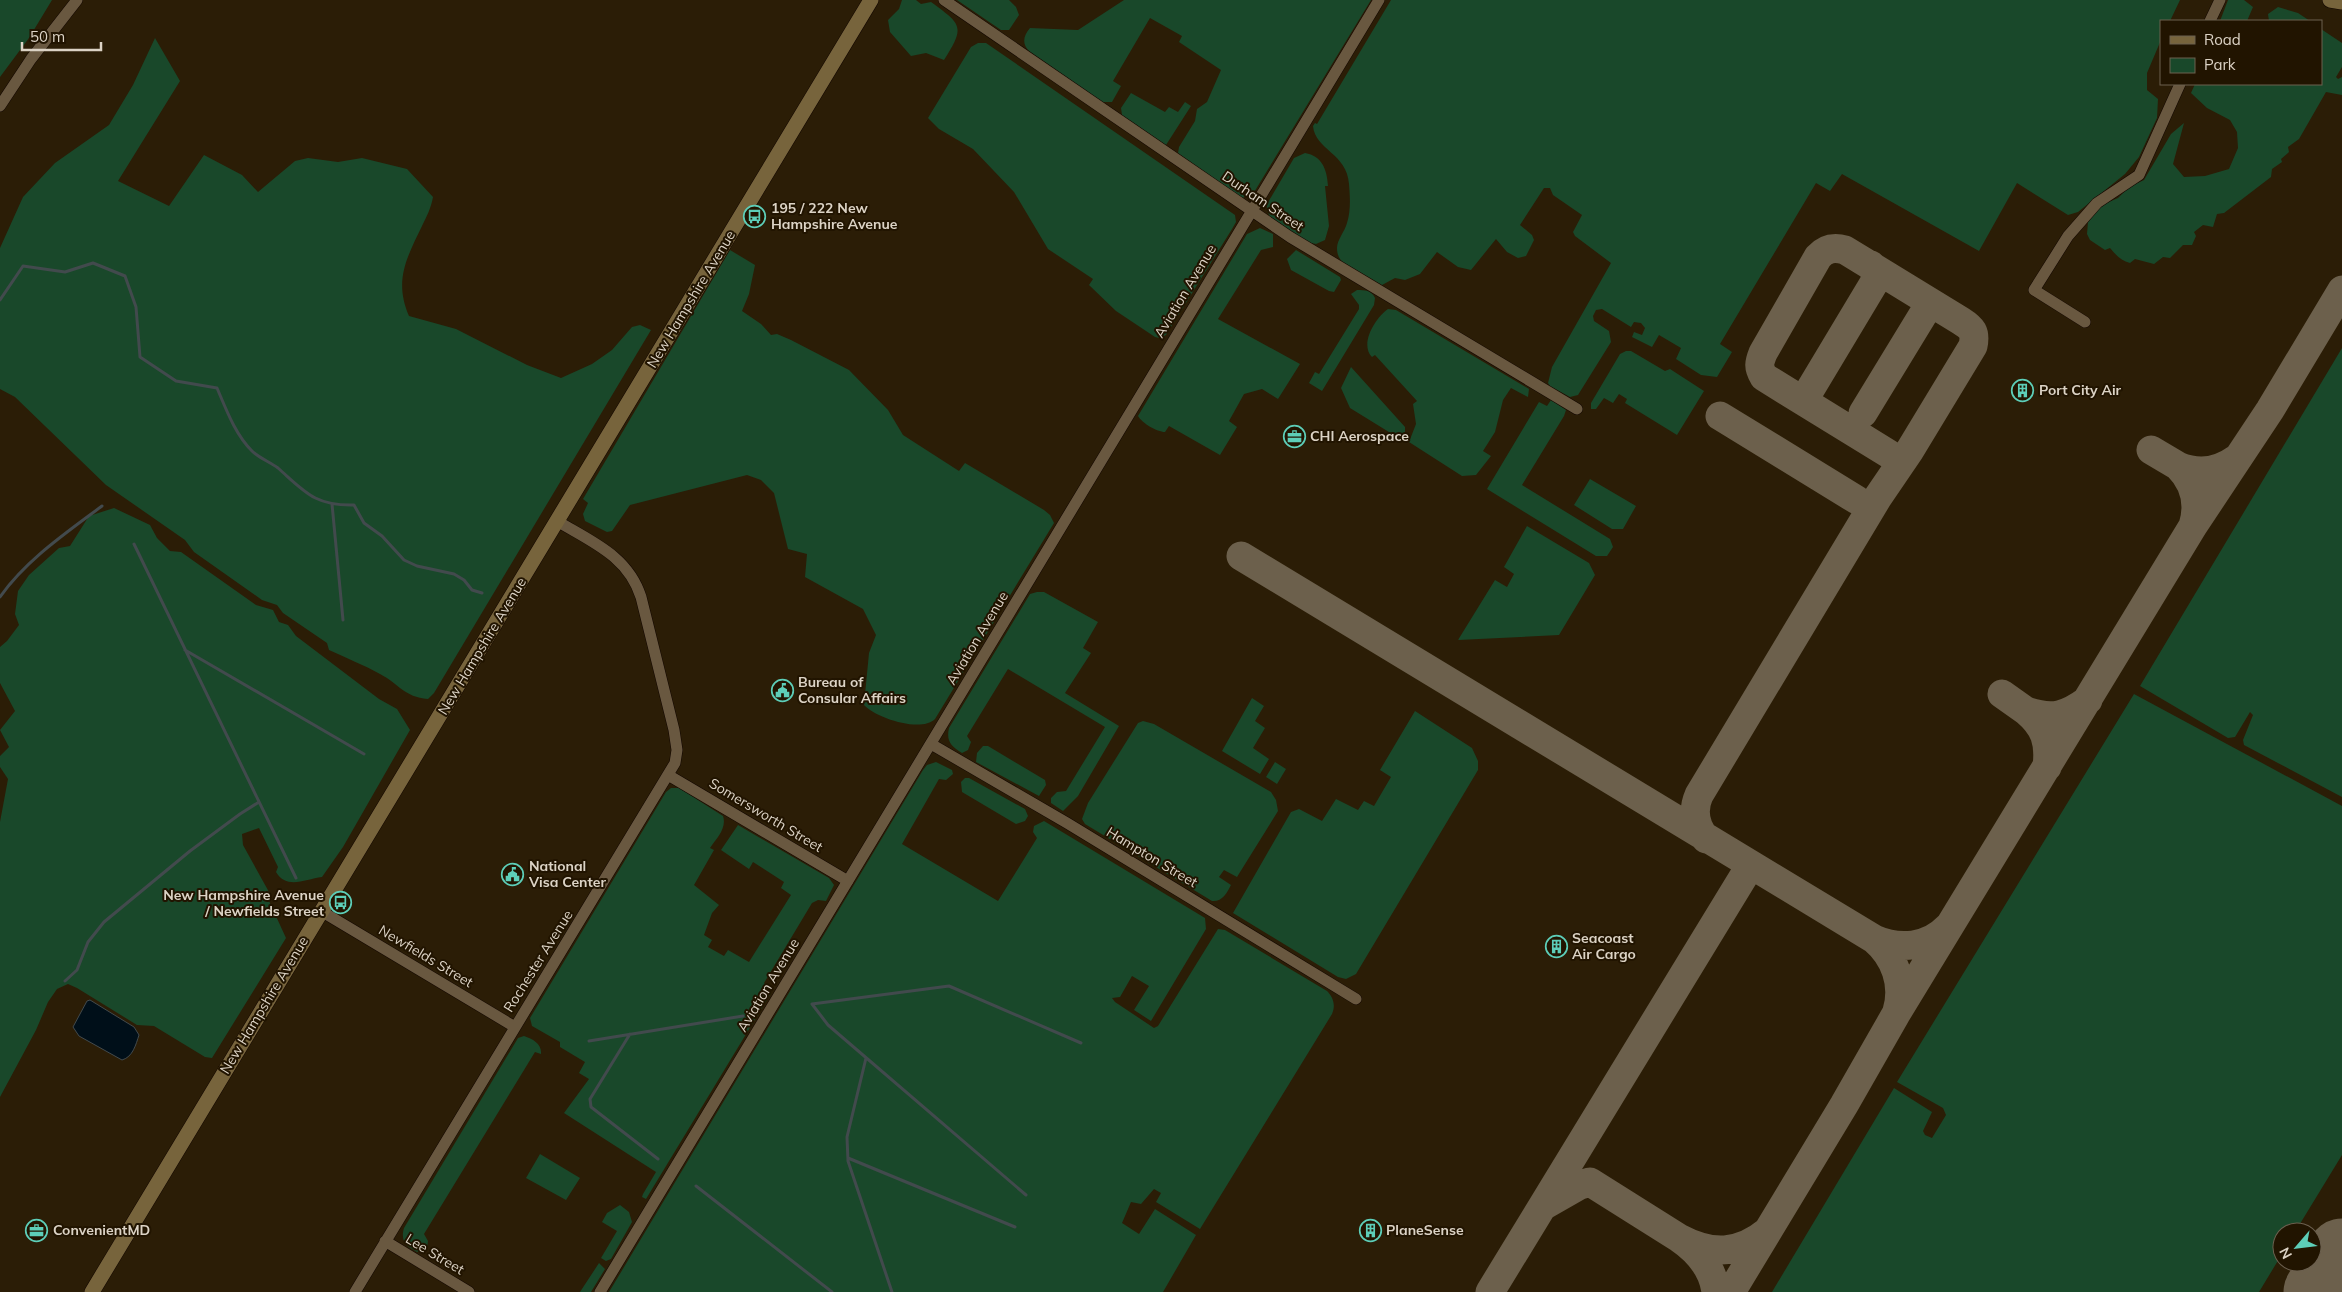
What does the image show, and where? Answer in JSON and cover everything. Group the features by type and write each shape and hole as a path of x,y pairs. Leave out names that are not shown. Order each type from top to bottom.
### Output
{"street":[{"path":"0,106 31,59 77,0"},
{"name":"New Hampshire Avenue","path":"92,1292 871,0"},
{"name":"Durham Street","path":"944,0 1252,212 1577,409"},
{"name":"Aviation Avenue","path":"600,1292 1379,0"},
{"path":"2210,20 2220,0"},
{"path":"2330,0 2342,2"},
{"path":"2085,322 2034,290 2068,236 2097,203 2139,175 2180,85"},
{"name":"Rochester Avenue","path":"355,1292 675,763 677,750 675,738 642,597 636,582 625,566 610,552 558,521"},
{"name":"Hampton Street","path":"931,744 1067,823 1356,999"},
{"name":"Somersworth Street","path":"668,775 848,881"},
{"name":"Newfields Street","path":"321,911 515,1026"},
{"name":"Lee Street","path":"385,1241 469,1292"}],"green space":[{"path":"0,0 52,0 29,38 0,77"},
{"path":"902,0 916,0 921,4 931,2 954,21 957,26 957,33 951,49 944,60 926,53 911,56 890,32 888,20 899,9"},
{"path":"957,0 1009,0 1016,7 1019,15 1009,30 1001,30"},
{"path":"1124,0 1371,0 1253,194 1242,198 1178,153 1179,147 1195,121 1197,109 1207,102 1221,70 1179,42 1182,36 1150,18 1113,81 1121,86 1112,102 1102,102 1029,51 1025,46 1025,37 1030,28 1078,30"},
{"path":"1391,0 2180,0 2170,20 2160,20 2160,42 2147,73 2147,90 2158,99 2157,118 2139,157 2125,174 2078,212 2068,215 2017,183 1979,251 1842,174 1830,191 1816,183 1720,344 1732,352 1717,377 1701,375 1676,359 1681,348 1659,335 1652,347 1632,337 1634,332 1642,335 1645,328 1641,323 1634,322 1631,327 1602,309 1596,310 1593,316 1594,321 1609,331 1611,342 1578,395 1570,397 1550,386 1548,383 1552,367 1611,263 1575,236 1573,232 1582,215 1553,195 1550,188 1544,188 1520,225 1532,235 1534,240 1526,256 1518,258 1507,252 1496,239 1471,270 1458,267 1437,252 1420,274 1405,280 1395,278 1382,285 1343,262 1338,256 1337,245 1346,226 1350,209 1347,174 1343,165 1319,141 1313,126 1315,123 1317,124"},
{"path":"2228,0 2244,0 2253,7 2247,20 2220,20"},
{"path":"2278,7 2298,13 2308,20 2269,20 2268,14"},
{"path":"2322,30 2342,43 2342,67 2336,77 2338,79 2342,77 2342,95 2326,92 2299,139 2288,147 2289,152 2281,159 2282,162 2272,169 2271,177 2224,213 2217,214 2213,227 2203,225 2194,232 2196,236 2192,245 2183,245 2170,258 2163,257 2154,264 2135,259 2130,263 2127,262 2110,248 2105,250 2090,240 2087,234 2088,222 2102,205 2118,198 2129,187 2144,180 2171,134 2184,123 2173,164 2184,177 2205,176 2229,169 2238,148 2237,132 2230,120 2207,108 2191,93 2195,85 2322,85"},
{"path":"155,38 180,81 118,181 169,206 204,155 242,175 258,192 295,161 308,158 338,162 362,158 407,169 433,197 429,212 411,249 404,270 402,292 409,316 456,329 527,365 561,378 592,364 612,350 632,327 640,325 651,330 434,693 428,699 413,696 380,674 329,650 327,643 283,613 277,605 262,600 194,552 185,540 106,485 15,397 0,389 0,248 23,197 55,163 109,125 133,85"},
{"path":"978,43 986,43 1235,215 1236,222 1232,229 1166,335 1159,338 1155,337 1116,311 1089,285 1093,279 1048,249 1014,192 973,149 939,129 928,118 971,47"},
{"path":"1131,93 1165,112 1169,107 1178,112 1185,102 1191,106 1166,145 1122,115 1121,108"},
{"path":"1305,153 1316,157 1322,164 1325,169 1328,186 1325,186 1329,226 1325,240 1316,244 1283,228 1276,223 1267,211 1267,204 1294,158"},
{"path":"1260,228 1273,234 1273,247 1261,250 1218,319 1300,364 1278,399 1262,389 1244,394 1229,421 1237,427 1220,455 1169,426 1165,432 1154,429 1138,416 1247,234"},
{"path":"730,250 755,265 749,294 742,311 761,324 771,335 777,334 791,340 849,370 888,410 903,435 959,471 965,463 1044,510 1050,515 1054,523 935,719 928,723 920,725 910,724 888,719 878,715 864,705 869,653 876,635 863,609 805,577 807,554 788,549 774,493 761,480 747,475 630,505 612,531 607,532 585,521 583,514 588,503 583,499"},
{"path":"1296,250 1340,277 1341,280 1334,292 1291,270 1287,259"},
{"path":"1357,290 1365,290 1372,293 1375,298 1374,305 1322,391 1309,383 1315,372 1319,374 1359,309 1359,305 1351,294"},
{"path":"1388,309 1396,310 1529,389 1528,397 1511,388 1503,400 1495,432 1483,451 1491,456 1476,475 1462,476 1409,442 1416,424 1413,404 1417,401 1375,355 1372,357 1368,352 1368,338 1374,324"},
{"path":"2342,348 2342,797 2244,745 2243,740 2253,715 2250,712 2235,737 2228,738 2140,686"},
{"path":"1631,351 1665,371 1670,369 1704,391 1677,435 1625,403 1627,399 1619,394 1613,403 1604,398 1596,409 1591,409 1591,403 1620,354"},
{"path":"1351,367 1405,427 1405,432 1397,437 1350,408 1341,388"},
{"path":"1551,400 1566,410 1564,416 1522,485 1610,539 1613,547 1607,556 1596,556 1487,489 1539,402 1547,406"},
{"path":"1590,479 1636,506 1623,529 1612,529 1574,505"},
{"path":"114,508 150,525 157,538 170,551 181,552 256,605 273,610 279,622 288,625 296,636 379,699 397,709 410,730 343,847 322,877 297,882 285,881 276,872 278,867 259,828 242,834 243,845 269,892 269,901 286,938 212,1058 205,1057 154,1026 137,1025 68,984 57,989 48,1002 36,1030 0,1097 0,822 8,779 0,767 0,756 9,747 0,730 15,711 0,683 0,647 19,625 15,614 18,591 29,575 59,548 70,546 89,516"},
{"path":"1527,526 1589,563 1595,575 1559,635 1458,640 1495,580 1507,587 1514,574 1504,567"},
{"path":"1044,592 1098,622 1083,648 1091,653 1065,693 1119,726 1078,796 1063,811 1051,803 1051,798 1057,792 1066,791 1105,727 1008,669 967,736 971,742 968,750 962,753 950,743 948,736 949,728 1030,594"},
{"path":"2134,694 2342,806 2342,1155 2301,1222 2272,1222 2272,1271 2259,1292 1772,1292 1894,1088 1932,1112 1923,1131 1925,1135 1932,1138 1946,1115 1943,1108 1897,1082"},
{"path":"1252,698 1264,706 1255,721 1265,728 1253,748 1269,759 1260,774 1222,751"},
{"path":"1415,711 1472,748 1478,761 1478,770 1356,974 1346,979 1338,977 1233,913 1291,812 1299,809 1322,821 1336,799 1358,810 1364,801 1374,806 1391,777 1380,770"},
{"path":"1143,721 1154,724 1271,792 1276,800 1278,811 1237,877 1224,870 1219,877 1231,885 1226,894 1219,900 1212,901 1085,824 1082,819 1088,803 1138,723"},
{"path":"983,746 988,746 1045,780 1046,785 1039,796 976,762 977,753"},
{"path":"936,762 952,770 953,774 946,780 939,779 902,844 998,901 1037,838 1033,832 1034,826 1044,821 1205,918 1206,929 1151,1021 1134,1010 1149,986 1132,976 1120,997 1112,998 1115,1002 1154,1028 1158,1026 1218,929 1225,930 1327,991 1331,996 1334,1004 1332,1014 1200,1229 1156,1202 1161,1193 1154,1189 1141,1204 1131,1202 1122,1223 1139,1234 1155,1209 1196,1235 1163,1292 609,1292 923,770 927,765"},
{"path":"1275,762 1286,769 1277,784 1266,777"},
{"path":"965,778 969,778 1025,809 1028,816 1025,821 1016,824 962,792 961,782"},
{"path":"671,788 679,788 723,816 724,820 721,833 710,848 714,850 694,885 719,905 712,913 704,935 712,940 708,947 724,956 728,950 749,962 791,895 781,888 784,882 753,862 749,869 721,850 738,825 829,878 834,885 826,901 818,900 812,903 764,983 771,993 646,1199 642,1197 643,1194 656,1172 564,1113 589,1079 579,1073 585,1062 560,1047 560,1042 532,1026 530,1018 666,792"},
{"path":"524,1036 536,1042 540,1047 541,1054 535,1052 424,1234 428,1241 427,1248 417,1252 405,1243 403,1237 404,1228 518,1038"},
{"path":"540,1154 580,1178 566,1200 526,1178"},
{"path":"620,1205 629,1212 632,1222 611,1259 606,1261 601,1258 617,1231 602,1222 607,1213"},
{"path":"599,1263 605,1269 591,1292 580,1292"}],"shaded area":[{"path":"90,1000 134,1027 139,1035 134,1050 126,1058 122,1060 79,1036 73,1027 87,1001"}],"waterway":[{"path":"0,300 23,266 65,272 93,263 125,276 136,307 140,357 176,381 217,388 236,429 246,444 255,453 278,468 304,491 329,503 354,505 364,523 382,536 404,560 417,566 454,574 464,580 472,590 482,593"},
{"path":"332,504 343,620"},
{"path":"0,597 34,559 102,506"},
{"path":"134,544 296,878"},
{"path":"185,650 364,754"},
{"path":"65,981 77,970 88,942 104,922 190,851 259,802"},
{"path":"1026,1195 828,1025 812,1004 949,986 1081,1043"},
{"path":"589,1041 743,1016"},
{"path":"630,1034 590,1099 591,1107 658,1159"},
{"path":"866,1058 847,1137 848,1161 892,1292"},
{"path":"848,1158 1015,1227"},
{"path":"696,1186 832,1292"}],"taxiway":[{"path":"1706,839 1699,829 1695,813 1699,795 1878,497 1910,450 1973,346 1973,334 1965,324 1845,250 1830,249 1818,257 1763,353 1760,368 1764,377 1889,454"},
{"path":"1811,388 1874,283 1876,275 1871,265"},
{"path":"1731,1292 1844,1105 1896,1014 2193,526 2270,410 2342,290"},
{"path":"1863,413 1924,313"},
{"path":"1720,416 1857,500"},
{"path":"2151,450 2178,466"},
{"path":"2193,526 2196,501 2192,486 2178,466 2193,471 2208,471 2222,467 2236,459"},
{"path":"1241,556 1874,939 1893,945 1913,945 1932,939 1948,927"},
{"path":"2002,694 2026,711"},
{"path":"2047,767 2048,750 2045,736 2038,723 2026,711 2052,716 2059,715 2073,710 2088,700"},
{"path":"1490,1292 1750,866"},
{"path":"1874,939 1888,954 1899,981 1900,991 1897,1011"},
{"path":"1545,1205 1580,1185 1590,1182 1679,1238"},
{"path":"1716,1292 1712,1275 1704,1261 1679,1238 1702,1247 1725,1250 1746,1245 1768,1231"}],"runway":[{"path":"2319,1292 2342,1254"}],"place":[{"name":"195 / 222 New Hampshire Avenue","path":"755,216"},
{"name":"Port City Air","path":"2023,390"},
{"name":"CHI Aerospace","path":"1294,436"},
{"name":"Bureau of Consular Affairs","path":"782,690"},
{"name":"National Visa Center","path":"513,874"},
{"name":"New Hampshire Avenue / Newfields Street","path":"340,903"},
{"name":"Seacoast Air Cargo","path":"1556,946"},
{"name":"ConvenientMD","path":"37,1230"},
{"name":"PlaneSense","path":"1370,1230"}]}
